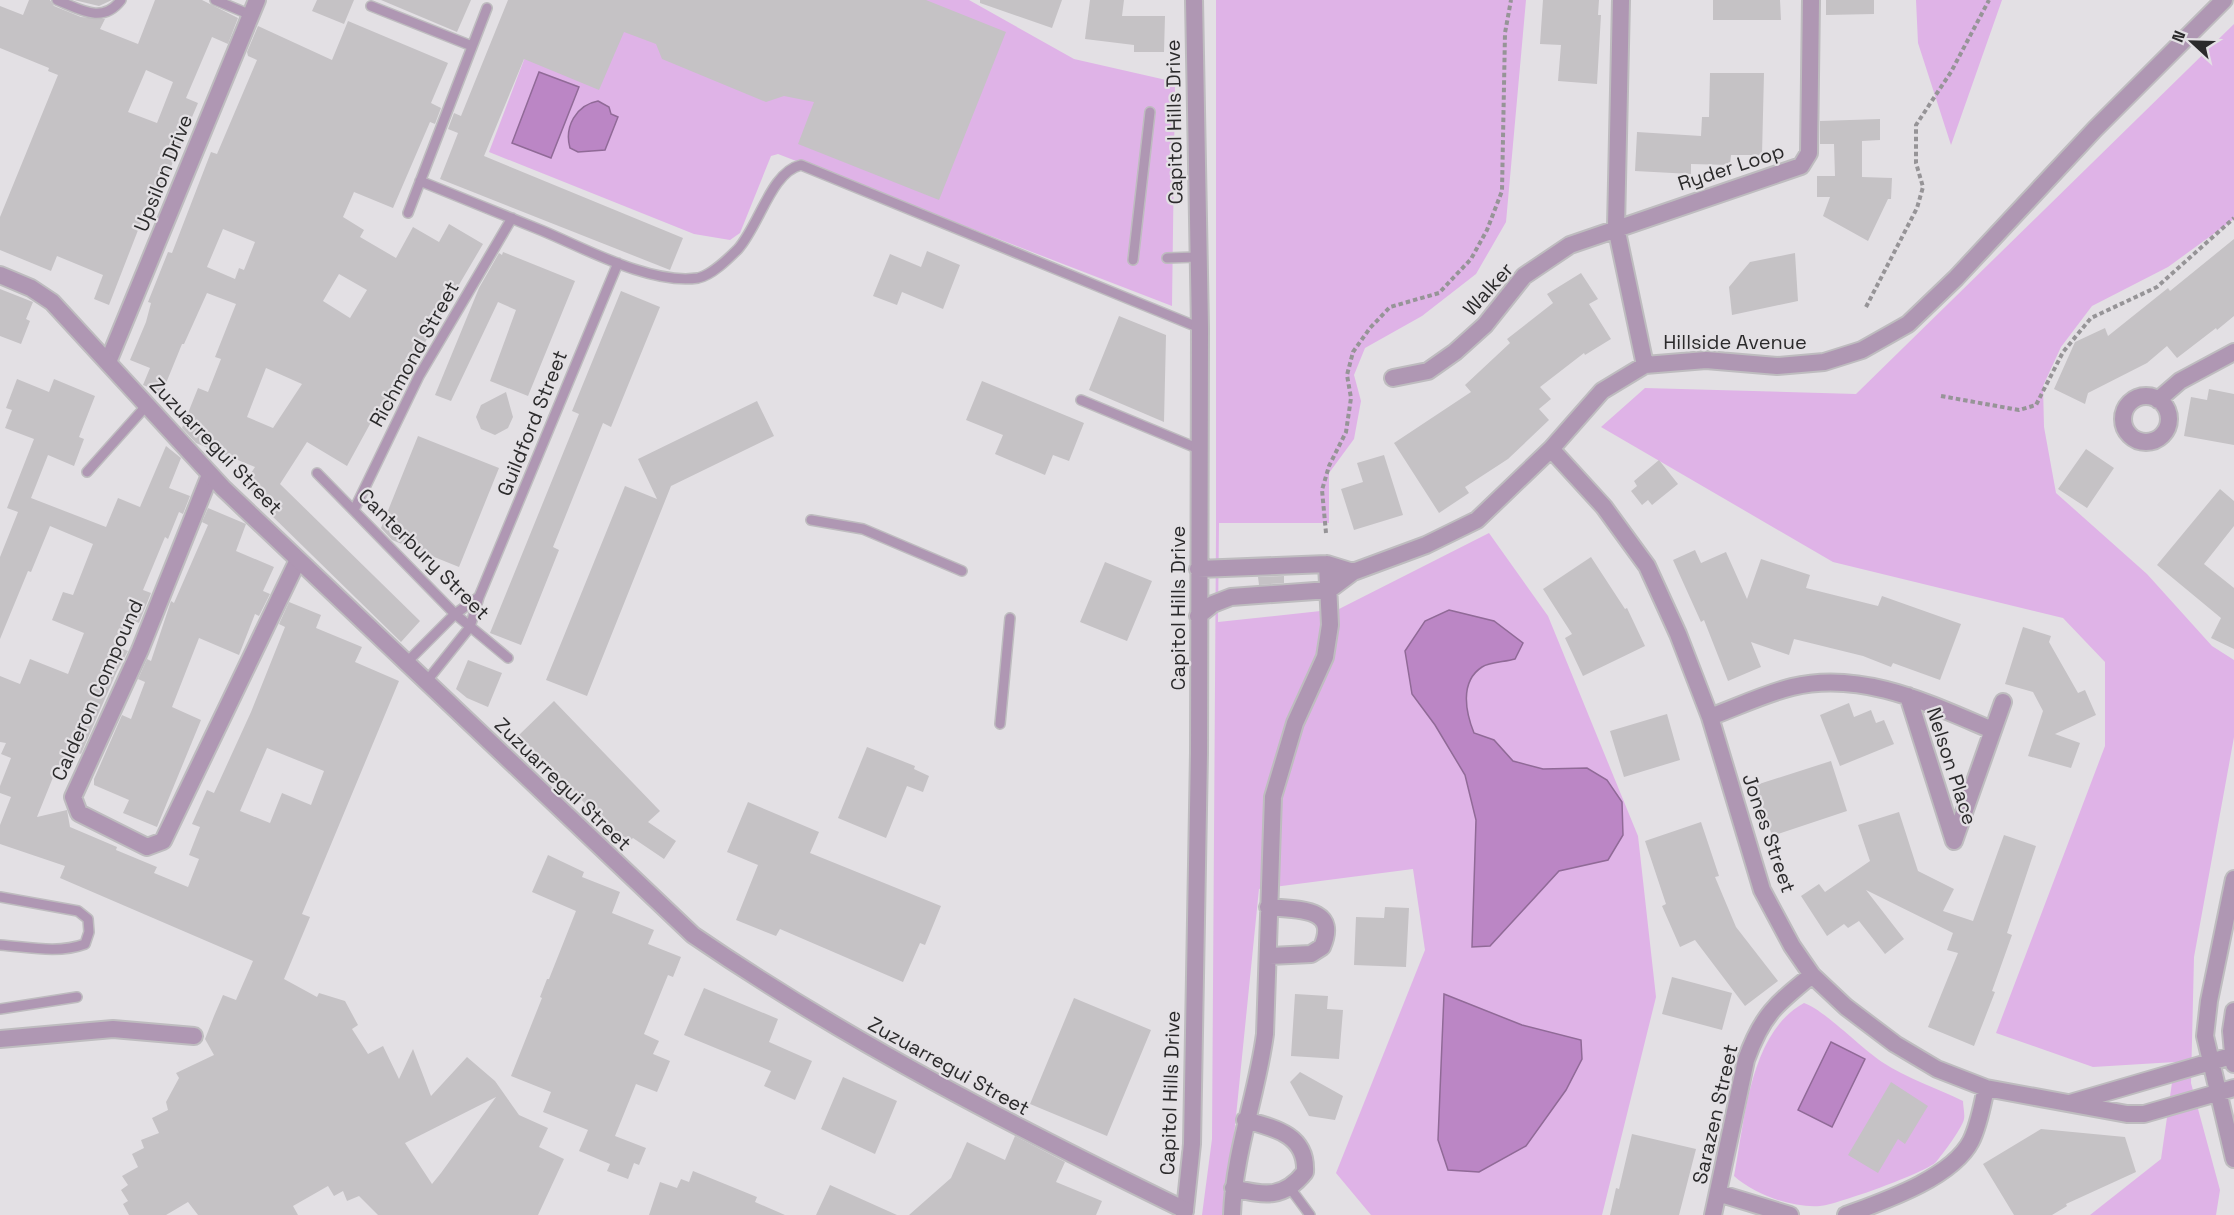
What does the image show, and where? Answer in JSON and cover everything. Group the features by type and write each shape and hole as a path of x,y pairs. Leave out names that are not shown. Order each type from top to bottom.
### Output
{"street":[{"name":"Capitol Hills Drive","path":"1185,1212 1193,1125 1198,616 1200,328 1194,0"},
{"path":"1621,0 1616,227 1645,365"},
{"name":"Ryder Loop","path":"1616,227 1801,166 1809,153 1810,0"},
{"name":"Hillside Avenue","path":"1329,590 1353,572 1426,545 1477,520 1551,450 1602,391 1645,365 1706,360 1777,366 1824,362 1862,350 1908,324 1956,278 2095,129 2224,0"},
{"name":"Upsilon Drive","path":"108,362 254,7"},
{"name":"Walker","path":"1393,378 1428,371 1455,352 1485,325 1524,276 1570,244 1616,227"},
{"name":"Zuzuarregui Street","path":"0,275 32,288 52,302 210,475 693,935 764,984 857,1041 1041,1140 1185,1212"},
{"path":"2158,400 2180,381 2234,352"},
{"name":"Jones Street","path":"1551,450 1604,507 1647,566 1678,634 1710,717 1762,890 1792,946 1812,975 1846,1007 1894,1044 1937,1069 1986,1088 2109,1112 2144,1114 2227,1090"},
{"name":"Calderon Compound","path":"210,475 140,650 73,797 79,813 147,847 163,841 298,560"},
{"path":"1232,1215 1233,1188 1245,1120 1261,1064 1269,956 1268,907 1273,797 1295,723 1324,657 1330,625 1327,564"},
{"path":"1198,569 1327,564 1353,572"},
{"path":"1198,616 1213,604 1231,597 1329,590"},
{"name":"Nelson Place","path":"1710,717 1792,687 1829,682 1877,687 1908,696 1992,730"},
{"name":"Nelson Place","path":"1908,696 1954,841 2003,702"},
{"path":"2234,879 2209,1001 2205,1036 2210,1062 2227,1090 2234,1159"},
{"path":"1268,907 1314,913 1323,919 1327,927 1322,947 1311,954 1269,956"},
{"name":"Sarazen Street","path":"1713,1215 1746,1060 1758,1029 1777,1004 1812,975"},
{"path":"2233,1060 2234,1011"},
{"path":"0,1039 113,1029 194,1036"},
{"name":"Jones Street","path":"2069,1103 2210,1062 2233,1060"},
{"path":"1846,1215 1944,1171 1964,1152 1971,1140 1986,1088"},
{"path":"1233,1188 1260,1194 1275,1193 1290,1188 1305,1172 1306,1161 1298,1142 1274,1128 1245,1120"},
{"path":"1718,1193 1790,1215"}],"lane":[{"path":"57,0 88,13 102,15 114,9 121,0"},
{"path":"215,0 254,7"},
{"path":"371,6 472,46"},
{"path":"408,213 487,8"},
{"path":"1133,260 1150,112"},
{"path":"420,181 618,262 671,279 700,278 716,269 738,248 756,225 780,176 790,167 801,165 1200,328"},
{"name":"Richmond Street","path":"354,510 419,376 512,218"},
{"path":"1167,258 1197,257"},
{"name":"Guildford Street","path":"426,682 470,627 479,597 618,262"},
{"path":"1081,400 1199,449"},
{"path":"87,472 147,405"},
{"name":"Canterbury Street","path":"317,474 455,614 508,658"},
{"path":"811,520 864,529 962,571"},
{"path":"406,663 455,614 479,597"},
{"path":"1000,724 1011,618"},
{"path":"0,897 78,911 88,919 89,932 85,944 73,949 0,945"},
{"path":"0,1009 77,997"},
{"path":"1290,1188 1310,1215"}],"path":[{"path":"1326,533 1323,490 1329,466 1348,422 1351,398 1347,375 1353,352 1370,328 1390,307 1439,293 1471,259 1502,191 1505,33 1511,0"},
{"path":"1866,307 1917,208 1923,187 1916,163 1916,125 1951,72 1989,0"},
{"path":"1941,396 2019,410 2037,405 2063,352 2091,318 2157,286 2234,218"}],"shaded area":[{"path":"529,0 969,0 1074,59 1175,82 1172,306 778,154 771,156 740,233 730,240 694,234 489,152 541,15"},
{"path":"1216,0 1526,0 1506,222 1476,274 1422,316 1365,348 1354,375 1361,401 1354,439 1329,473 1329,523 1219,523 1218,622 1339,609 1489,533 1548,616 1638,836 1656,997 1602,1215 1371,1215 1336,1173 1425,950 1413,869 1259,889 1226,1215 1202,1215 1212,1139 1216,533"},
{"path":"1916,0 2002,0 1951,145 1918,43"},
{"path":"2234,24 2234,219 2168,267 2092,306 2061,347 2043,386 2044,427 2056,493 2147,574 2212,646 2234,660 2234,737 2194,957 2191,1083 2220,1190 2216,1215 2090,1215 2161,1159 2175,1062 2093,1067 1996,1033 2105,746 2105,662 2063,618 1833,562 1601,427 1645,388 1856,394"},
{"path":"539,72 579,87 551,158 512,143"},
{"path":"598,101 609,107 611,114 618,117 605,150 578,152 570,148 570,125 578,112 590,103"},
{"path":"1449,610 1494,621 1523,643 1515,659 1485,665 1475,673 1470,681 1466,698 1474,733 1494,740 1513,761 1543,769 1587,768 1607,780 1622,802 1623,835 1608,860 1559,871 1490,946 1472,947 1476,820 1465,775 1435,725 1412,694 1405,651 1425,621"},
{"path":"1444,994 1522,1025 1581,1040 1582,1059 1566,1090 1526,1146 1479,1172 1448,1170 1438,1140"},
{"path":"1804,1003 1821,1013 1891,1068 1963,1101 1963,1123 1936,1162 1881,1187 1820,1206 1798,1205 1774,1199 1752,1189 1734,1176 1746,1105 1761,1056 1771,1035 1786,1017"},
{"path":"1831,1042 1865,1059 1832,1127 1798,1110"}],"building":[{"path":"29,0 50,0 54,6 81,17 105,19 100,29 138,44 155,0 202,0 238,18 228,44 212,37 186,98 198,103 153,209 147,207 109,305 94,299 103,275 57,256 51,271 0,250 0,217 58,75 48,71 49,68 0,48 0,6 23,15","holes":["146,70 173,82 157,123 128,112"]},
{"path":"74,0 112,0 99,6"},
{"path":"317,0 354,0 344,24 312,11"},
{"path":"381,0 471,0 457,32"},
{"path":"508,0 926,0 1006,32 939,200 798,144 814,102 784,96 766,102 662,59 656,44 624,32 599,90 524,59 484,156 683,238 670,270 440,179 458,133 448,129 454,113 461,116"},
{"path":"980,0 1062,0 1052,28 980,3"},
{"path":"1090,0 1124,0 1122,16 1165,16 1164,52 1134,52 1134,45 1085,39"},
{"path":"1543,0 1599,0 1598,15 1601,15 1597,84 1558,81 1561,45 1540,44"},
{"path":"1713,0 1780,0 1781,20 1713,20"},
{"path":"1826,0 1874,0 1874,14 1826,15"},
{"path":"348,21 448,63 431,103 441,108 435,124 430,122 393,208 354,192 343,217 364,230 360,237 396,258 413,227 439,242 449,224 483,244 387,407 381,404 347,466 307,442 280,484 420,621 401,642 268,512 274,506 243,485 255,467 196,443 182,428 198,388 208,392 221,359 215,357 236,304 207,293 182,344 162,393 143,385 150,368 130,360 146,322 151,303 148,302 168,252 172,253 211,152 217,154 257,60 248,56 247,52 258,26 332,60","holes":["223,229 255,242 244,270 239,268 235,279 207,267","339,274 367,290 350,318 323,301","266,368 302,384 273,428 247,417"]},
{"path":"1710,73 1764,73 1762,155 1731,155 1730,165 1691,164 1691,174 1635,171 1637,132 1701,136 1702,117 1709,117"},
{"path":"1880,119 1880,140 1862,141 1862,177 1892,178 1891,199 1888,199 1868,241 1823,216 1830,197 1817,197 1817,176 1835,176 1834,144 1820,144 1820,121"},
{"path":"2234,239 2234,316 2177,358 2167,346 2147,363 2088,393 2085,404 2054,389 2075,342 2105,328 2108,336 2168,288 2170,291"},
{"path":"927,251 960,265 943,309 902,292 897,305 873,296 890,254 921,267"},
{"path":"503,252 575,281 528,396 490,381 516,310 498,302 451,401 435,395 479,288 499,253 502,255"},
{"path":"1795,253 1798,301 1732,315 1729,287 1750,262"},
{"path":"1581,273 1598,299 1589,304 1611,339 1585,355 1584,353 1540,387 1551,399 1539,409 1549,420 1508,459 1465,487 1469,493 1439,513 1394,443 1471,392 1465,385 1510,343 1507,339 1553,303 1547,294"},
{"path":"0,289 33,302 26,319 30,321 21,344 0,336"},
{"path":"621,291 660,307 611,427 603,423 553,547 559,550 521,645 490,633 579,414 572,411"},
{"path":"1119,316 1166,335 1164,422 1089,390"},
{"path":"17,379 49,392 54,379 95,396 79,437 84,439 74,466 48,455 31,498 106,527 118,498 140,507 166,446 181,458 169,488 190,496 183,514 179,512 168,539 165,537 143,590 151,593 139,623 127,618 116,646 128,651 81,754 71,750 62,772 56,770 37,817 67,810 70,827 157,867 154,873 188,887 199,859 189,855 200,827 192,824 207,790 214,793 251,712 285,627 279,624 289,602 321,615 316,628 362,647 355,662 399,681 302,914 310,917 284,979 317,997 319,993 345,1001 358,1025 352,1029 368,1054 383,1046 399,1079 413,1049 431,1096 467,1057 495,1081 519,1115 548,1128 539,1147 564,1159 538,1215 378,1215 359,1196 347,1201 343,1191 334,1196 328,1186 293,1206 298,1215 198,1215 188,1202 166,1215 129,1215 123,1204 128,1201 121,1190 128,1185 122,1176 138,1167 132,1154 144,1148 141,1140 159,1133 152,1118 168,1110 166,1102 179,1078 176,1073 214,1055 205,1039 214,1016 223,995 236,1000 253,961 60,878 65,866 0,844 0,825 11,797 0,793 0,786 11,758 1,754 6,743 0,742 0,676 20,684 30,659 68,674 84,633 52,620 63,592 73,595 93,544 50,526 31,572 28,571 0,639 0,557 18,512 7,508 34,439 5,428 12,410 6,408","holes":["267,748 324,771 311,805 282,793 270,823 240,811","496,1097 441,1173 432,1184 405,1143"]},
{"path":"982,381 1084,423 1069,461 1053,455 1045,475 995,454 1003,435 966,420"},
{"path":"2209,389 2234,394 2234,445 2184,436 2191,397 2207,400"},
{"path":"506,392 513,417 508,428 495,435 481,429 476,417 481,405"},
{"path":"757,401 774,436 671,486 587,696 546,680 625,486 657,499 638,459"},
{"path":"418,436 499,468 459,567 392,540 381,528"},
{"path":"2086,449 2114,468 2087,508 2058,489"},
{"path":"1384,455 1403,515 1354,530 1341,489 1363,482 1357,463"},
{"path":"1659,460 1678,484 1652,505 1648,500 1642,505 1631,491 1637,486 1634,481"},
{"path":"2220,489 2234,501 2234,526 2204,564 2234,588 2234,649 2211,638 2221,618 2157,565"},
{"path":"208,508 246,524 236,551 274,567 263,591 270,594 259,616 255,614 239,655 199,638 172,707 201,720 157,827 123,813 129,800 94,785 94,779 122,715 131,719 145,682 138,679 147,659 151,661 171,601 174,603 208,525 202,522"},
{"path":"1695,550 1701,563 1726,552 1747,599 1761,559 1810,575 1806,588 1878,606 1882,596 1961,624 1940,680 1893,663 1891,667 1863,656 1794,639 1789,655 1751,642 1761,667 1728,681 1704,620 1701,622 1673,560"},
{"path":"1591,557 1625,609 1627,608 1645,646 1583,676 1565,638 1572,634 1543,589"},
{"path":"1105,562 1152,581 1127,641 1080,622"},
{"path":"1284,576 1284,583 1259,585 1258,577"},
{"path":"2023,627 2051,636 2049,642 2078,693 2085,690 2096,715 2055,734 2080,743 2071,768 2028,756 2043,711 2033,692 2005,684"},
{"path":"468,660 502,673 488,707 467,698 456,689"},
{"path":"554,701 660,811 648,822 676,841 664,859 633,838 625,845 519,735"},
{"path":"1849,703 1854,717 1871,710 1876,723 1884,720 1894,744 1840,766 1820,715"},
{"path":"1667,714 1680,760 1624,777 1610,731"},
{"path":"867,747 915,766 914,769 929,776 923,792 907,786 886,838 838,818"},
{"path":"1831,761 1847,811 1772,836 1756,785"},
{"path":"748,802 819,832 810,853 941,906 925,945 920,943 903,982 780,929 776,936 736,920 758,865 727,852"},
{"path":"1899,812 1918,871 1954,889 1943,911 1973,921 2004,835 2036,846 2007,933 2012,935 1992,991 1995,992 1974,1046 1928,1027 1958,953 1947,950 1953,933 1866,890 1904,939 1885,954 1859,921 1848,928 1844,924 1827,936 1801,896 1819,884 1825,892 1870,861 1858,825"},
{"path":"1701,822 1719,876 1715,877 1736,927 1778,981 1745,1006 1695,940 1680,947 1662,906 1666,904 1645,841"},
{"path":"548,855 584,872 582,877 620,892 612,913 654,930 648,944 681,957 673,977 668,975 644,1034 659,1041 653,1054 670,1061 657,1092 636,1084 615,1136 646,1148 639,1165 634,1163 628,1179 607,1171 610,1164 579,1151 588,1130 543,1112 551,1092 511,1076 542,998 540,997 547,979 549,979 576,911 532,892"},
{"path":"1385,907 1409,908 1406,967 1354,965 1356,917 1384,918"},
{"path":"1672,977 1732,993 1722,1030 1662,1014"},
{"path":"704,988 778,1019 769,1042 812,1061 795,1100 764,1086 771,1071 684,1035"},
{"path":"1295,994 1328,996 1327,1009 1343,1010 1339,1059 1291,1056"},
{"path":"1074,998 1151,1030 1107,1136 1030,1104"},
{"path":"1300,1072 1343,1096 1335,1120 1309,1116 1290,1082"},
{"path":"843,1077 897,1101 875,1154 821,1129"},
{"path":"1891,1082 1928,1106 1905,1144 1898,1139 1878,1173 1848,1155"},
{"path":"2041,1129 2125,1137 2136,1172 2066,1204 2067,1206 2052,1215 2014,1215 1983,1164"},
{"path":"1632,1134 1696,1149 1679,1215 1610,1215 1616,1188 1619,1189"},
{"path":"1015,1136 1065,1162 1056,1182 1102,1201 1096,1215 909,1215 951,1178 967,1142 1005,1160"},
{"path":"693,1171 757,1197 755,1202 785,1215 649,1215 660,1182 677,1188 681,1179 689,1182"},
{"path":"830,1185 897,1215 816,1215"}]}
